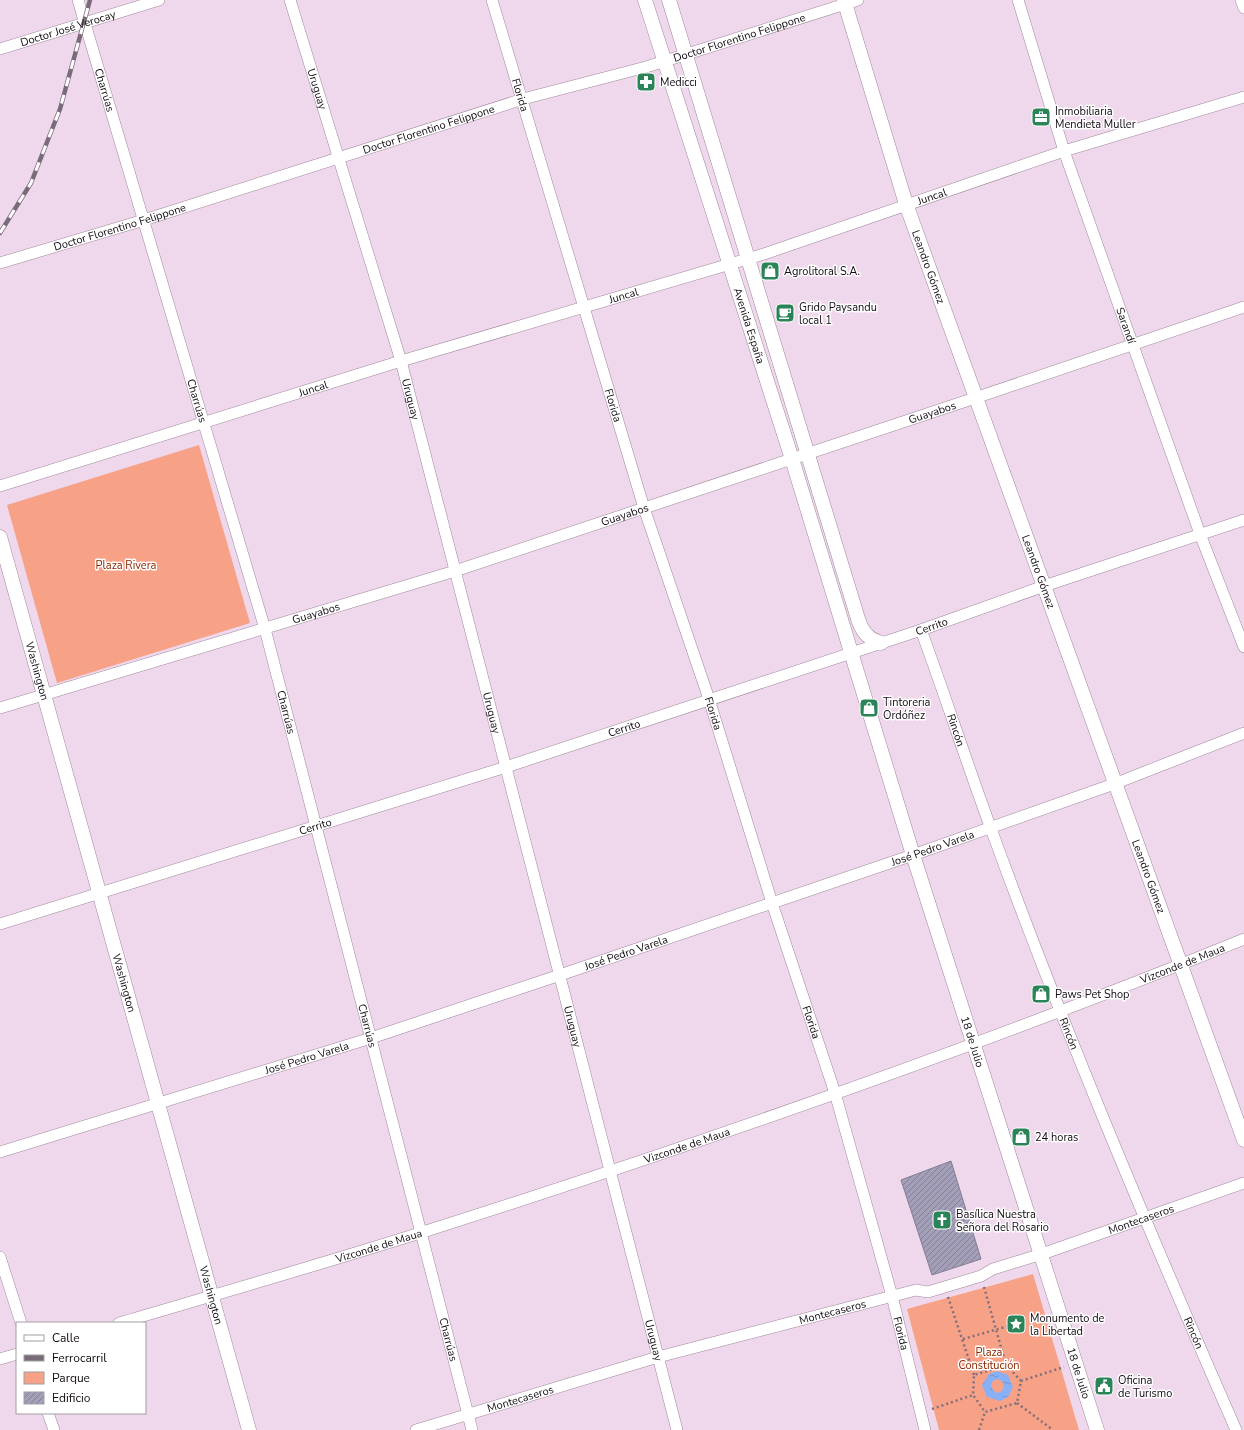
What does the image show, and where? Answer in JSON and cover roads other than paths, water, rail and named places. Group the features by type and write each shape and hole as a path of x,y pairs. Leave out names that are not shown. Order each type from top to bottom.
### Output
{"street":[{"name":"Charrúas","path":"78,0 265,629 472,1430"},
{"name":"Doctor José Verocay","path":"0,49 159,0"},
{"name":"Uruguay","path":"290,0 401,361 677,1430"},
{"name":"Florida","path":"492,0 523,99 644,508 709,700 772,903 835,1093 892,1296 925,1430"},
{"name":"Avenida España","path":"645,0 728,264 792,459 851,653"},
{"name":"Avenida España","path":"669,0 859,622 864,633 871,640 881,643"},
{"name":"Sarandí","path":"1018,0 1064,151 1200,534 1244,647"},
{"path":"1241,0 1244,8"},
{"name":"Doctor Florentino Felippone","path":"0,263 144,220 523,99 664,61 849,1"},
{"name":"Leandro Gómez","path":"849,1 906,204 1114,784 1182,964 1244,1140"},
{"name":"Juncal","path":"0,486 204,421 401,361 748,259 1064,151 1244,97"},
{"name":"Guayabos","path":"0,708 455,571 1244,307"},
{"name":"Cerrito","path":"0,924 316,828 506,767 921,630 1044,586 1244,520"},
{"name":"Washington","path":"0,537 249,1430"},
{"name":"Rincón","path":"921,630 990,826 1061,1011 1144,1219 1236,1430"},
{"name":"18 de Julio","path":"851,653 913,855 1042,1254 1097,1430"},
{"name":"José Pedro Varela","path":"0,1152 371,1038 560,975 913,855 990,826 1114,784 1244,733"},
{"name":"Vizconde de Maua","path":"122,1322 421,1233 610,1171 974,1043 1061,1011 1244,939"},
{"name":"Montecaseros","path":"416,1430 658,1357 916,1290 928,1292 981,1276 993,1269 1042,1254 1244,1183"},
{"path":"0,1257 20,1322"},
{"path":"0,1359 16,1354"},
{"path":"48,1414 54,1430"}],"water":[{"path":"997,1371 1008,1375 1013,1387 1008,1397 1000,1401 987,1397 982,1385 989,1374","holes":["997,1379 1002,1381 1004,1386 1002,1391 997,1393 993,1390 991,1385 993,1381"]}],"railway":[{"path":"0,233 31,183 60,109 90,0"}],"place":[{"name":"Medicci","path":"646,82"},
{"name":"Inmobiliaria Mendieta Muller","path":"1041,117"},
{"name":"Agrolitoral S.A.","path":"770,271"},
{"name":"Grido Paysandu local 1","path":"785,313"},
{"name":"Tintoreria Ordóñez","path":"869,708"},
{"name":"Paws Pet Shop","path":"1041,994"},
{"name":"24 horas","path":"1021,1137"},
{"name":"Basílica Nuestra Señora del Rosario","path":"942,1220"},
{"name":"Monumento de la Libertad","path":"1016,1324"},
{"name":"Oficina de Turismo","path":"1104,1386"}],"park label":[{"name":"Plaza Rivera","path":"126,565"},
{"name":"Plaza Constitución","path":"989,1358"}]}
